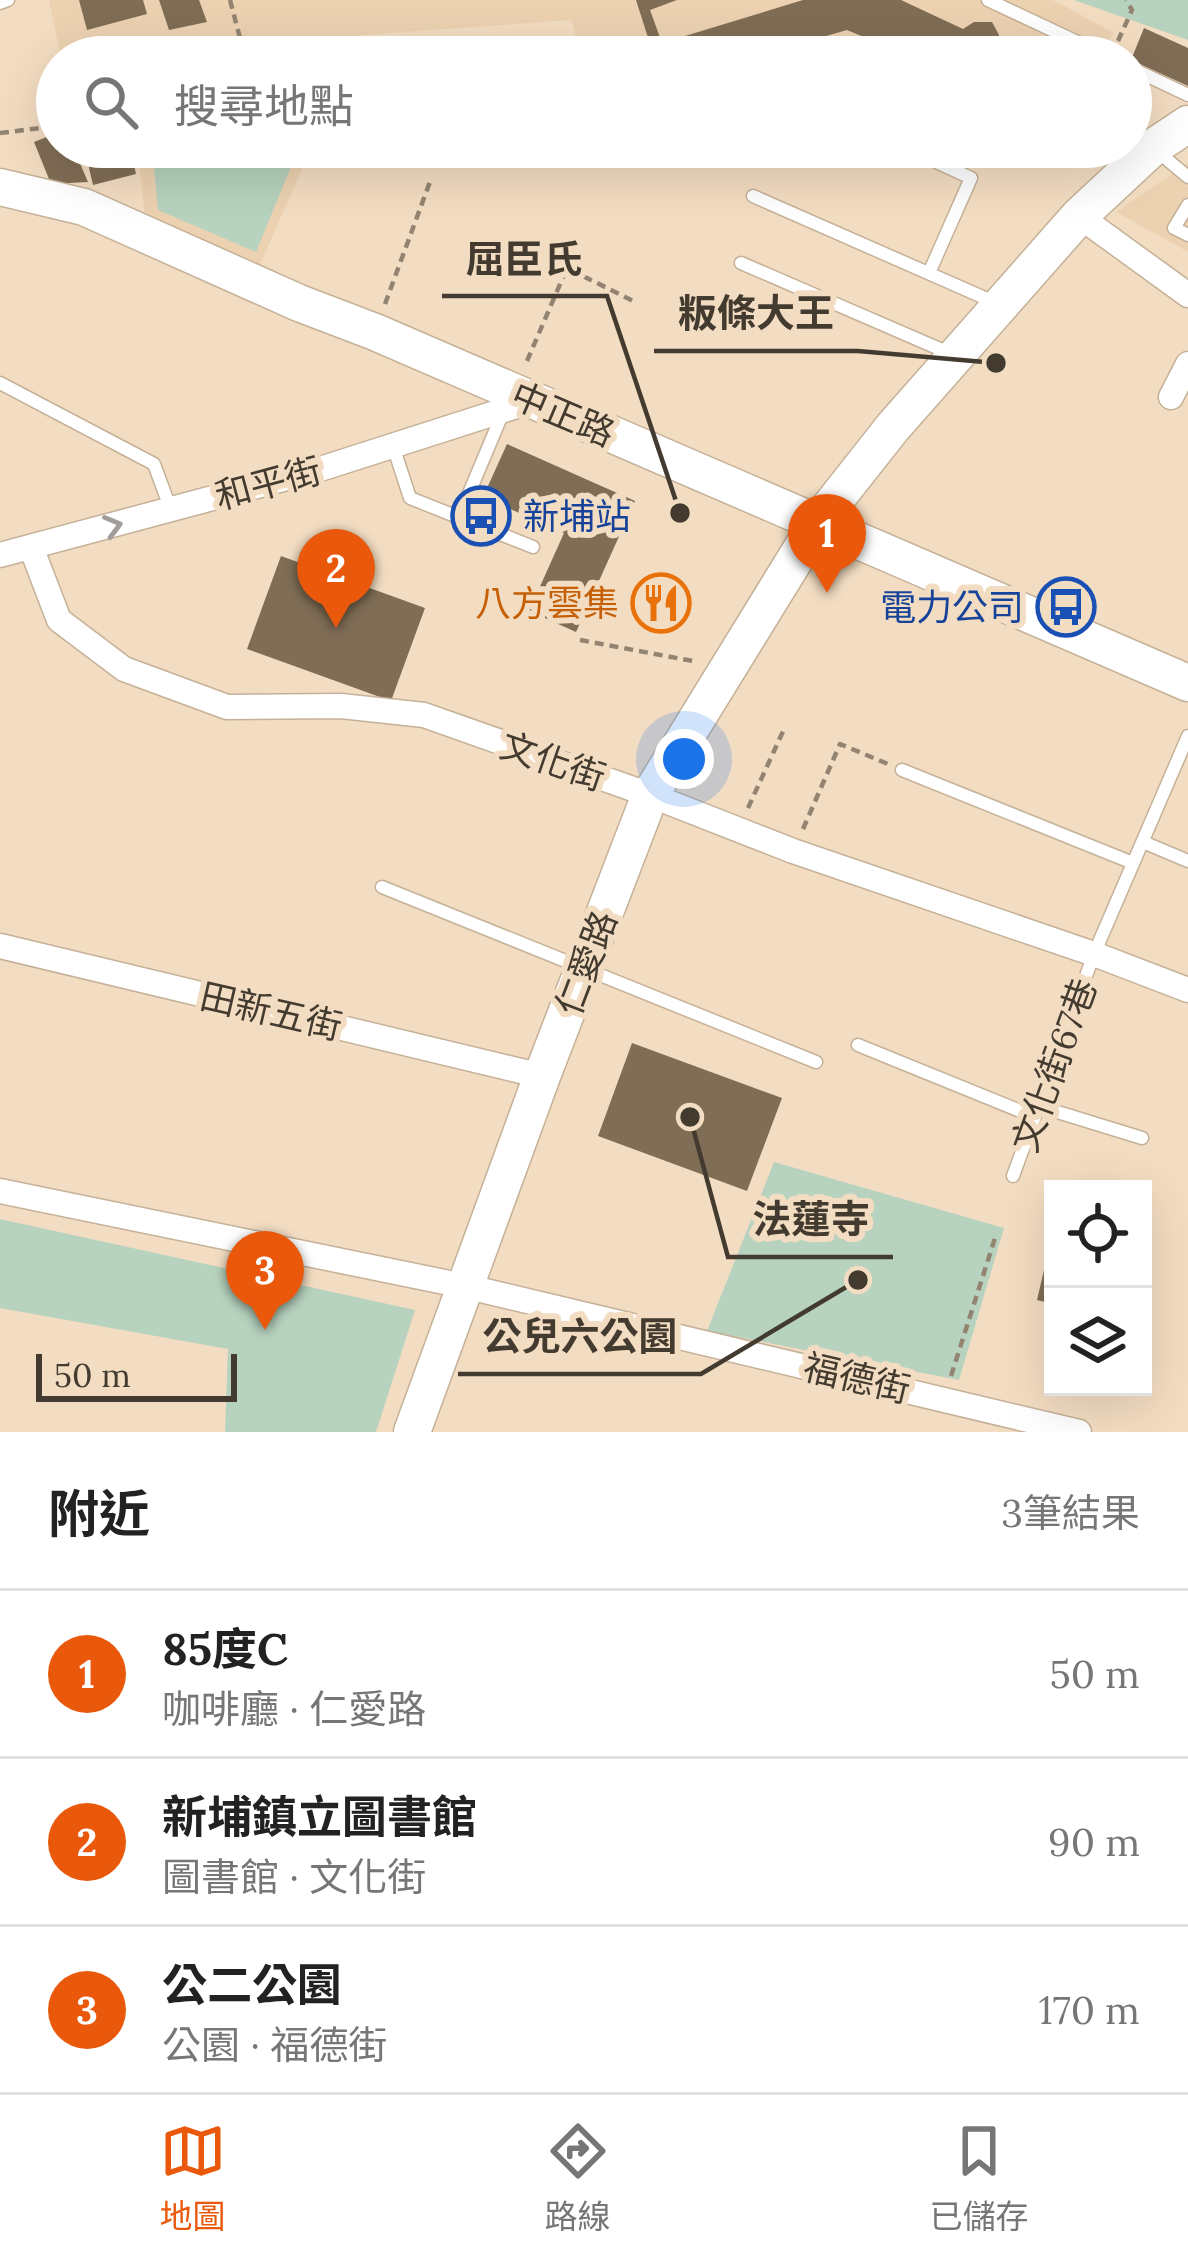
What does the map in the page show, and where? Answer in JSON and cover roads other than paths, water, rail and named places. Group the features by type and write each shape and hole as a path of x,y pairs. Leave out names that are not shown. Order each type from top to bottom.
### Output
{"main road":[{"name":"仁愛路","path":"1152,148 1188,124"},
{"name":"仁愛路","path":"412,1432 650,795 818,522 893,427 1001,304 1079,216 1131,168"},
{"name":"中正路","path":"0,187 84,207 375,332 516,402 818,522 1188,682"}],"street":[{"path":"1079,216 1188,295"},
{"path":"1171,397 1188,364"},
{"name":"和平街","path":"0,554 317,470 516,402"},
{"name":"文化街","path":"31,547 58,620 124,669 226,707 341,706 424,716 1188,990"},
{"name":"田新五街","path":"0,946 542,1076"},
{"name":"福德街","path":"0,1192 464,1286 1079,1432"}],"lane":[{"path":"988,0 1065,36"},
{"path":"1152,78 1188,95"},
{"path":"1152,148 1188,177"},
{"path":"929,273 971,178 949,168"},
{"path":"752,196 1001,304"},
{"path":"1188,205 1174,228 1188,236"},
{"path":"741,262 956,356"},
{"path":"0,383 154,464 171,510"},
{"path":"459,517 516,402"},
{"path":"393,446 410,498 533,547"},
{"name":"文化街67巷","path":"1013,1175 1094,954 1188,736"},
{"path":"902,770 1133,863"},
{"path":"1142,842 1188,861"},
{"path":"382,886 816,1062"},
{"path":"858,1045 1036,1111 1142,1138"}],"place":[{"name":"粄條大王","path":"996,363"},
{"name":"屈臣氏","path":"680,513"},
{"name":"新埔站","path":"481,516"},
{"name":"85度C","path":"827,593"},
{"name":"八方雲集","path":"661,603"},
{"name":"電力公司","path":"1066,607"},
{"name":"新埔鎮立圖書館","path":"336,628"},
{"name":"法蓮寺","path":"690,1117"},
{"name":"公兒六公園","path":"858,1280"},
{"name":"公二公園","path":"265,1330"}]}
